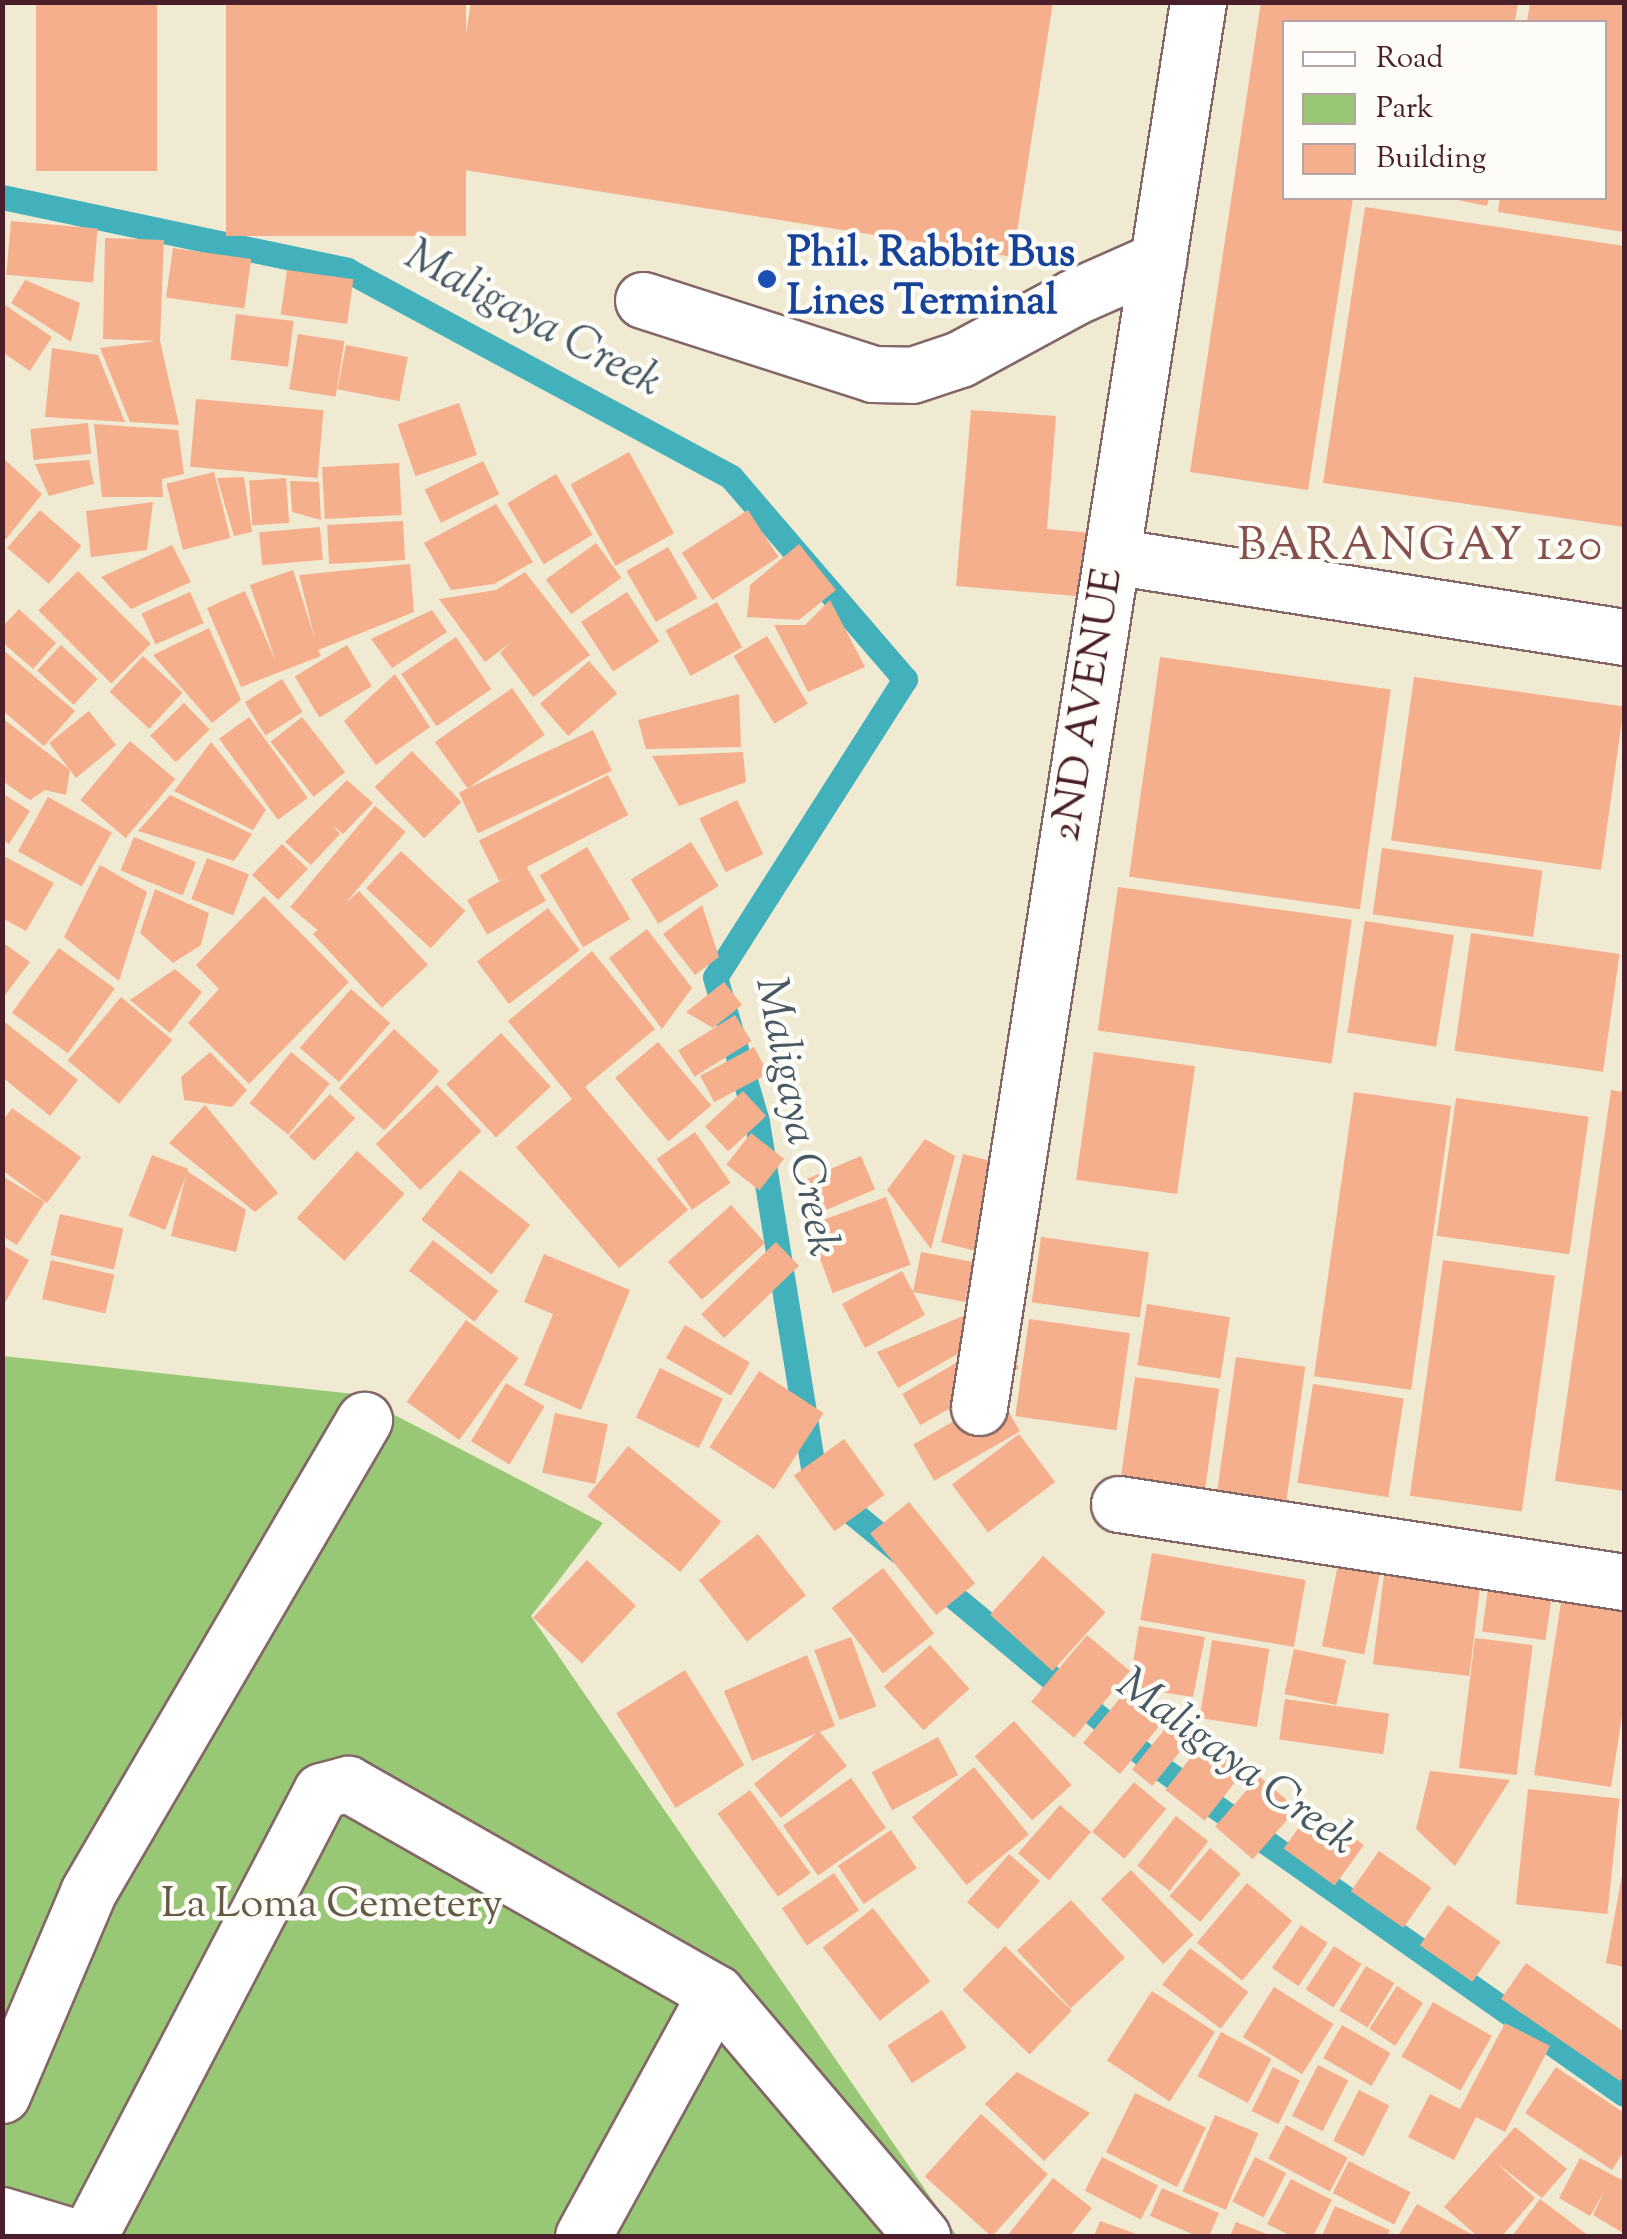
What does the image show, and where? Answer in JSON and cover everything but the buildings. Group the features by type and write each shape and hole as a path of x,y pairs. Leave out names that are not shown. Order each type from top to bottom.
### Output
{"street":[{"name":"2ND AVENUE","path":"978,1408 1198,2"},
{"path":"643,300 873,374 912,374 960,359 1074,297 1158,260"},
{"path":"1112,556 1624,637"},
{"path":"2,2095 88,1892 364,1420"},
{"path":"1119,1504 1624,1582"},
{"path":"88,2236 322,1791 348,1784 716,1993 922,2236"},
{"path":"583,2236 716,1993"},
{"path":"2,2215 72,2236"}],"green space":[{"name":"La Loma Cemetery","path":"3,1356 354,1394 603,1523 531,1616 957,2236 3,2236"}],"waterway":[{"name":"Maligaya Creek","path":"2,197 347,270 731,477 905,679 715,977 757,1122 815,1482 900,1552"},
{"name":"Maligaya Creek","path":"931,1578 1155,1764 1624,2094"}],"place":[{"name":"Phil. Rabbit Bus Lines Terminal","path":"767,279"}],"district":[{"name":"BARANGAY 120","path":"1421,549"}]}
